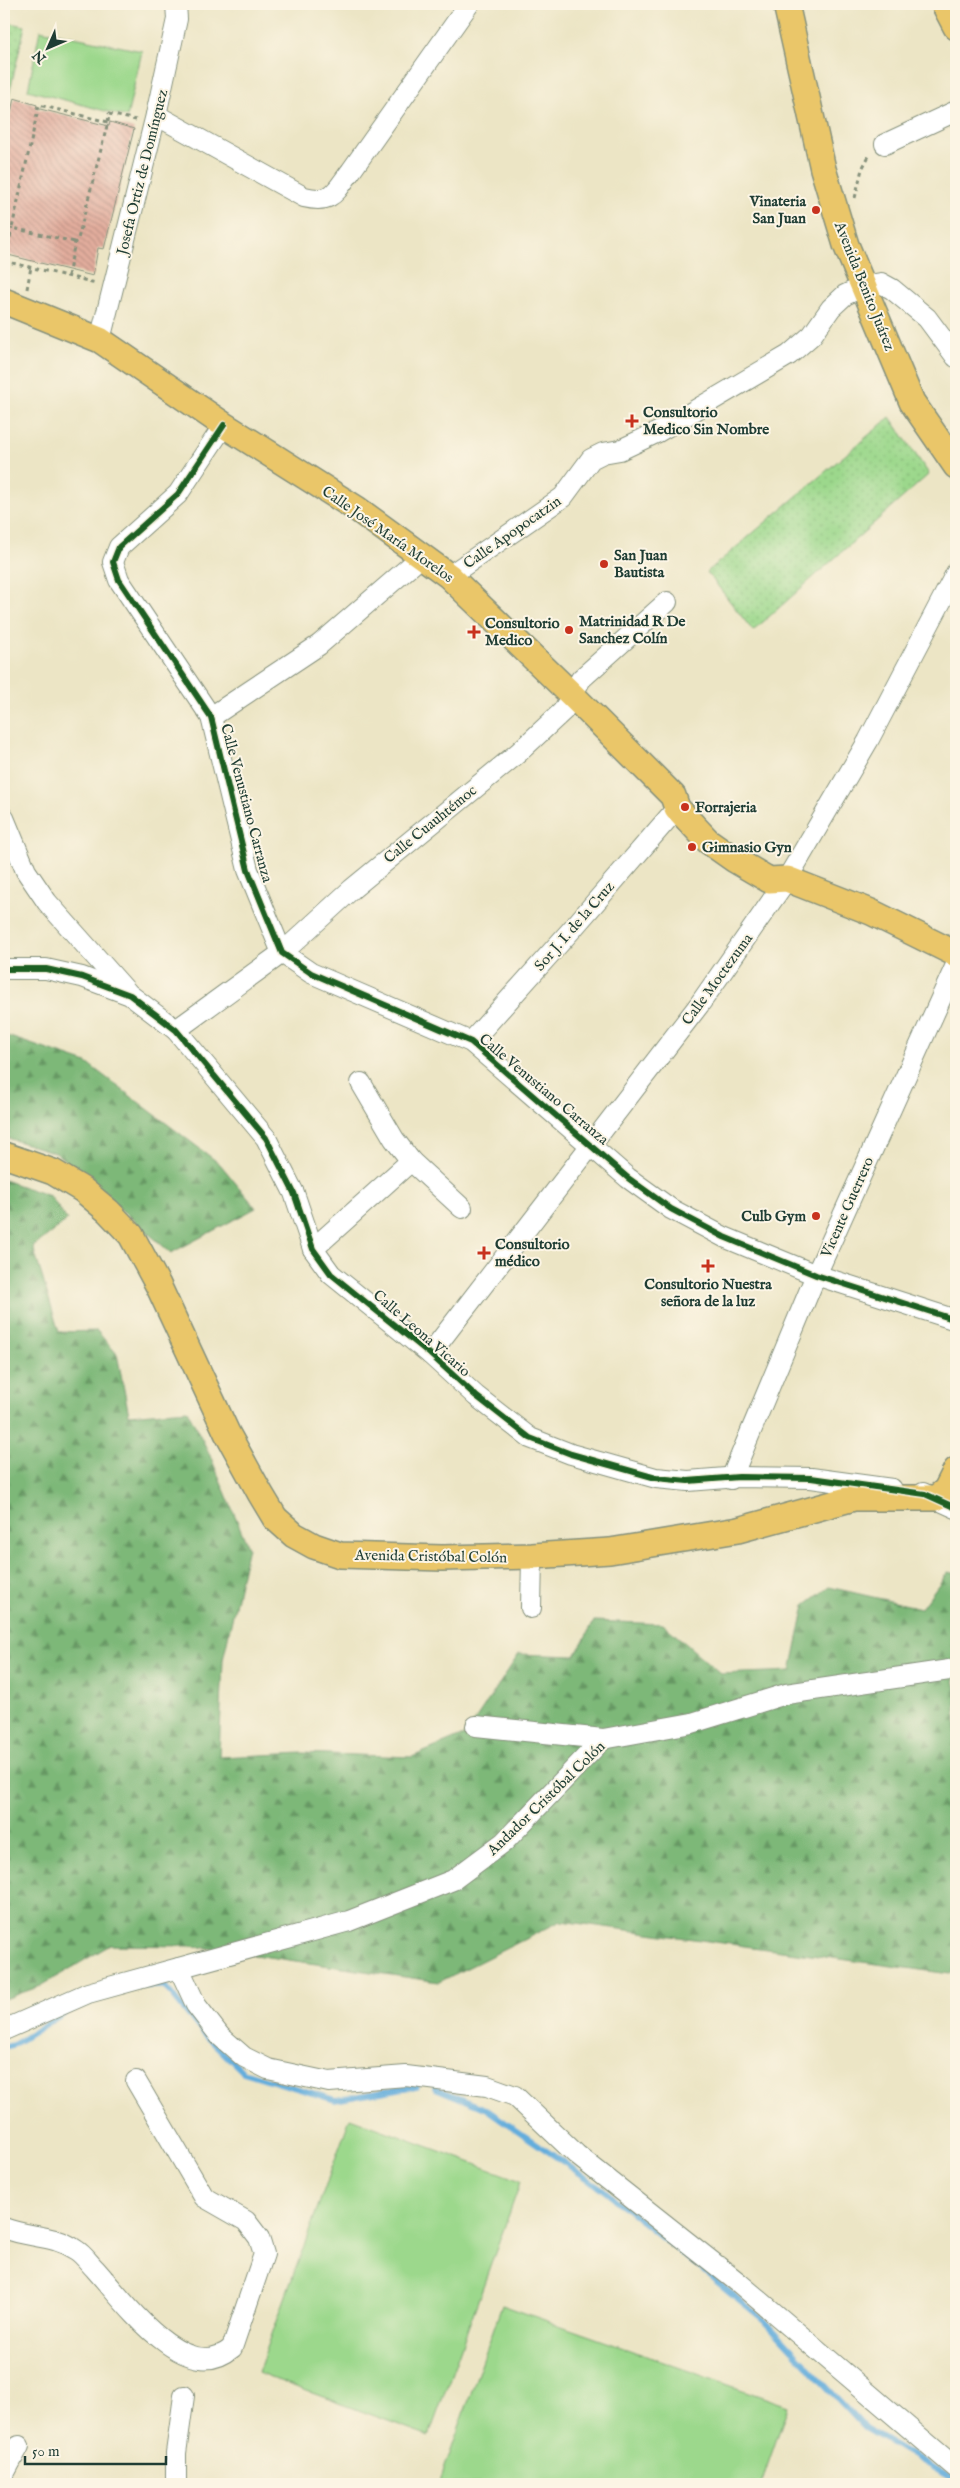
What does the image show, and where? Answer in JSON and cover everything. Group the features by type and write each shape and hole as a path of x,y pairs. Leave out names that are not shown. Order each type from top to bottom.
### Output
{"main road":[{"name":"Avenida Benito Juárez","path":"786,4 823,169 846,245 912,402 956,466"},
{"path":"944,4 956,27"},
{"name":"Calle José María Morelos","path":"15,297 100,340 224,425 357,509 449,576 673,796 677,808 708,840 735,860 769,880 787,879 871,912 956,954"},
{"name":"Avenida Cristóbal Colón","path":"4,1155 54,1172 83,1190 108,1211 131,1235 158,1285 227,1433 275,1518 294,1535 340,1554 442,1558 532,1556 610,1551 688,1540 748,1528 854,1498 946,1503"},
{"path":"946,1503 946,1490 956,1470"}],"street":[{"name":"Josefa Ortiz de Domínguez","path":"100,340 156,115 163,40 177,18 176,4"},
{"path":"156,115 304,197 319,201 332,195 346,177 470,4"},
{"path":"885,144 956,111"},
{"path":"864,286 881,283 892,289 927,318 956,357"},
{"name":"Calle Apopocatzin","path":"449,576 563,497 591,459 603,453 620,450 658,432 789,355 812,335 832,308 845,295 864,286"},
{"path":"224,425 178,494 118,547 113,562 119,580 211,717 319,645 421,557"},
{"name":"Calle Moctezuma","path":"430,1354 592,1146 714,984 787,879 868,741 956,572"},
{"name":"Calle Cuauhtémoc","path":"176,1030 282,953 352,889 518,753 564,711 582,679 666,602"},
{"name":"Calle Venustiano Carranza","path":"211,717 248,870 282,953 311,973 471,1042 628,1178 671,1209 724,1237 816,1275 956,1320"},
{"name":"Sor J. I. de la Cruz","path":"471,1042 574,928 677,808"},
{"path":"4,818 26,871 47,902 130,995"},
{"name":"Vicente Guerrero","path":"731,1479 816,1275 956,965"},
{"name":"Calle Leona Vicario","path":"4,968 46,969 82,978 130,995 176,1030 266,1138 294,1193 313,1250 331,1274 430,1354 476,1396 530,1438 571,1454 656,1478 688,1481 739,1477 811,1478 924,1494 946,1503"},
{"path":"361,1083 394,1139 411,1161 462,1208"},
{"path":"313,1250 411,1161"},
{"path":"532,1556 532,1608"},
{"name":"Andador Cristóbal Colón","path":"4,2030 88,1993 349,1920 453,1880 504,1842 603,1739 692,1723 786,1694 956,1669"},
{"path":"476,1726 603,1739"},
{"path":"179,1968 196,2005 220,2036 244,2057 268,2069 329,2082 415,2077 487,2086 515,2096 577,2155 739,2283 956,2468"},
{"path":"4,2228 26,2235 52,2238 78,2250 157,2336 179,2352 202,2360 221,2358 232,2348 264,2254 259,2238 246,2221 204,2197 136,2081"},
{"path":"176,2484 176,2454 184,2396"},
{"path":"4,2474 19,2446"}],"path":[{"path":"96,283 5,261 39,105 108,122"},
{"path":"68,276 75,242 78,239 109,114 136,120"},
{"path":"855,200 862,169 870,154 885,144"},
{"path":"12,228 75,242"},
{"path":"15,297 31,267"}],"green space":[{"path":"4,22 25,26 4,116"},
{"path":"40,30 142,51 127,117 28,90"},
{"path":"890,417 929,474 753,631 707,572"},
{"path":"4,1035 87,1063 220,1164 256,1208 171,1253 56,1153 4,1137"},
{"path":"4,1180 50,1196 67,1220 33,1247 59,1332 97,1331 117,1354 129,1415 187,1410 209,1453 248,1547 223,1660 219,1757 302,1753 412,1757 466,1734 519,1654 575,1656 594,1621 663,1624 721,1674 791,1671 805,1605 829,1587 921,1608 948,1572 956,1574 956,1659 950,1660 956,1690 956,1970 950,1974 561,1921 439,1982 193,1946 110,1945 41,1986 4,1999"},
{"path":"350,2118 521,2181 429,2436 258,2373"},
{"path":"502,2305 788,2406 761,2484 439,2484"}],"building":[{"path":"14,98 37,105 36,108 109,126 110,122 134,129 104,249 98,248 93,276 4,254 4,145"}],"waterway":[{"path":"144,1986 165,1986 202,2032 243,2072 335,2100 417,2086"},
{"path":"4,2047 13,2045 63,2014"},
{"path":"435,2088 486,2109 601,2188 764,2320 865,2428 956,2481"}],"cycle path":[{"path":"224,425 178,494 119,547 113,562 119,580 211,717 248,870 282,953 311,973 471,1042 628,1178 671,1209 724,1237 816,1275 956,1320"},
{"path":"4,969 46,969 82,977 130,995 176,1030 266,1138 294,1193 313,1249 331,1274 430,1354 476,1396 530,1438 571,1454 656,1478 688,1481 739,1477 811,1478 925,1494 956,1508"}],"place":[{"name":"Vinateria San Juan","path":"816,210"},
{"name":"Consultorio Medico Sin Nombre","path":"632,421"},
{"name":"San Juan Bautista","path":"604,564"},
{"name":"Matrinidad R De Sanchez Colín","path":"569,630"},
{"name":"Consultorio Medico","path":"474,632"},
{"name":"Forrajeria","path":"685,807"},
{"name":"Gimnasio Gyn","path":"692,847"},
{"name":"Culb Gym","path":"816,1216"},
{"name":"Consultorio médico","path":"484,1253"},
{"name":"Consultorio Nuestra señora de la luz","path":"708,1266"}]}
